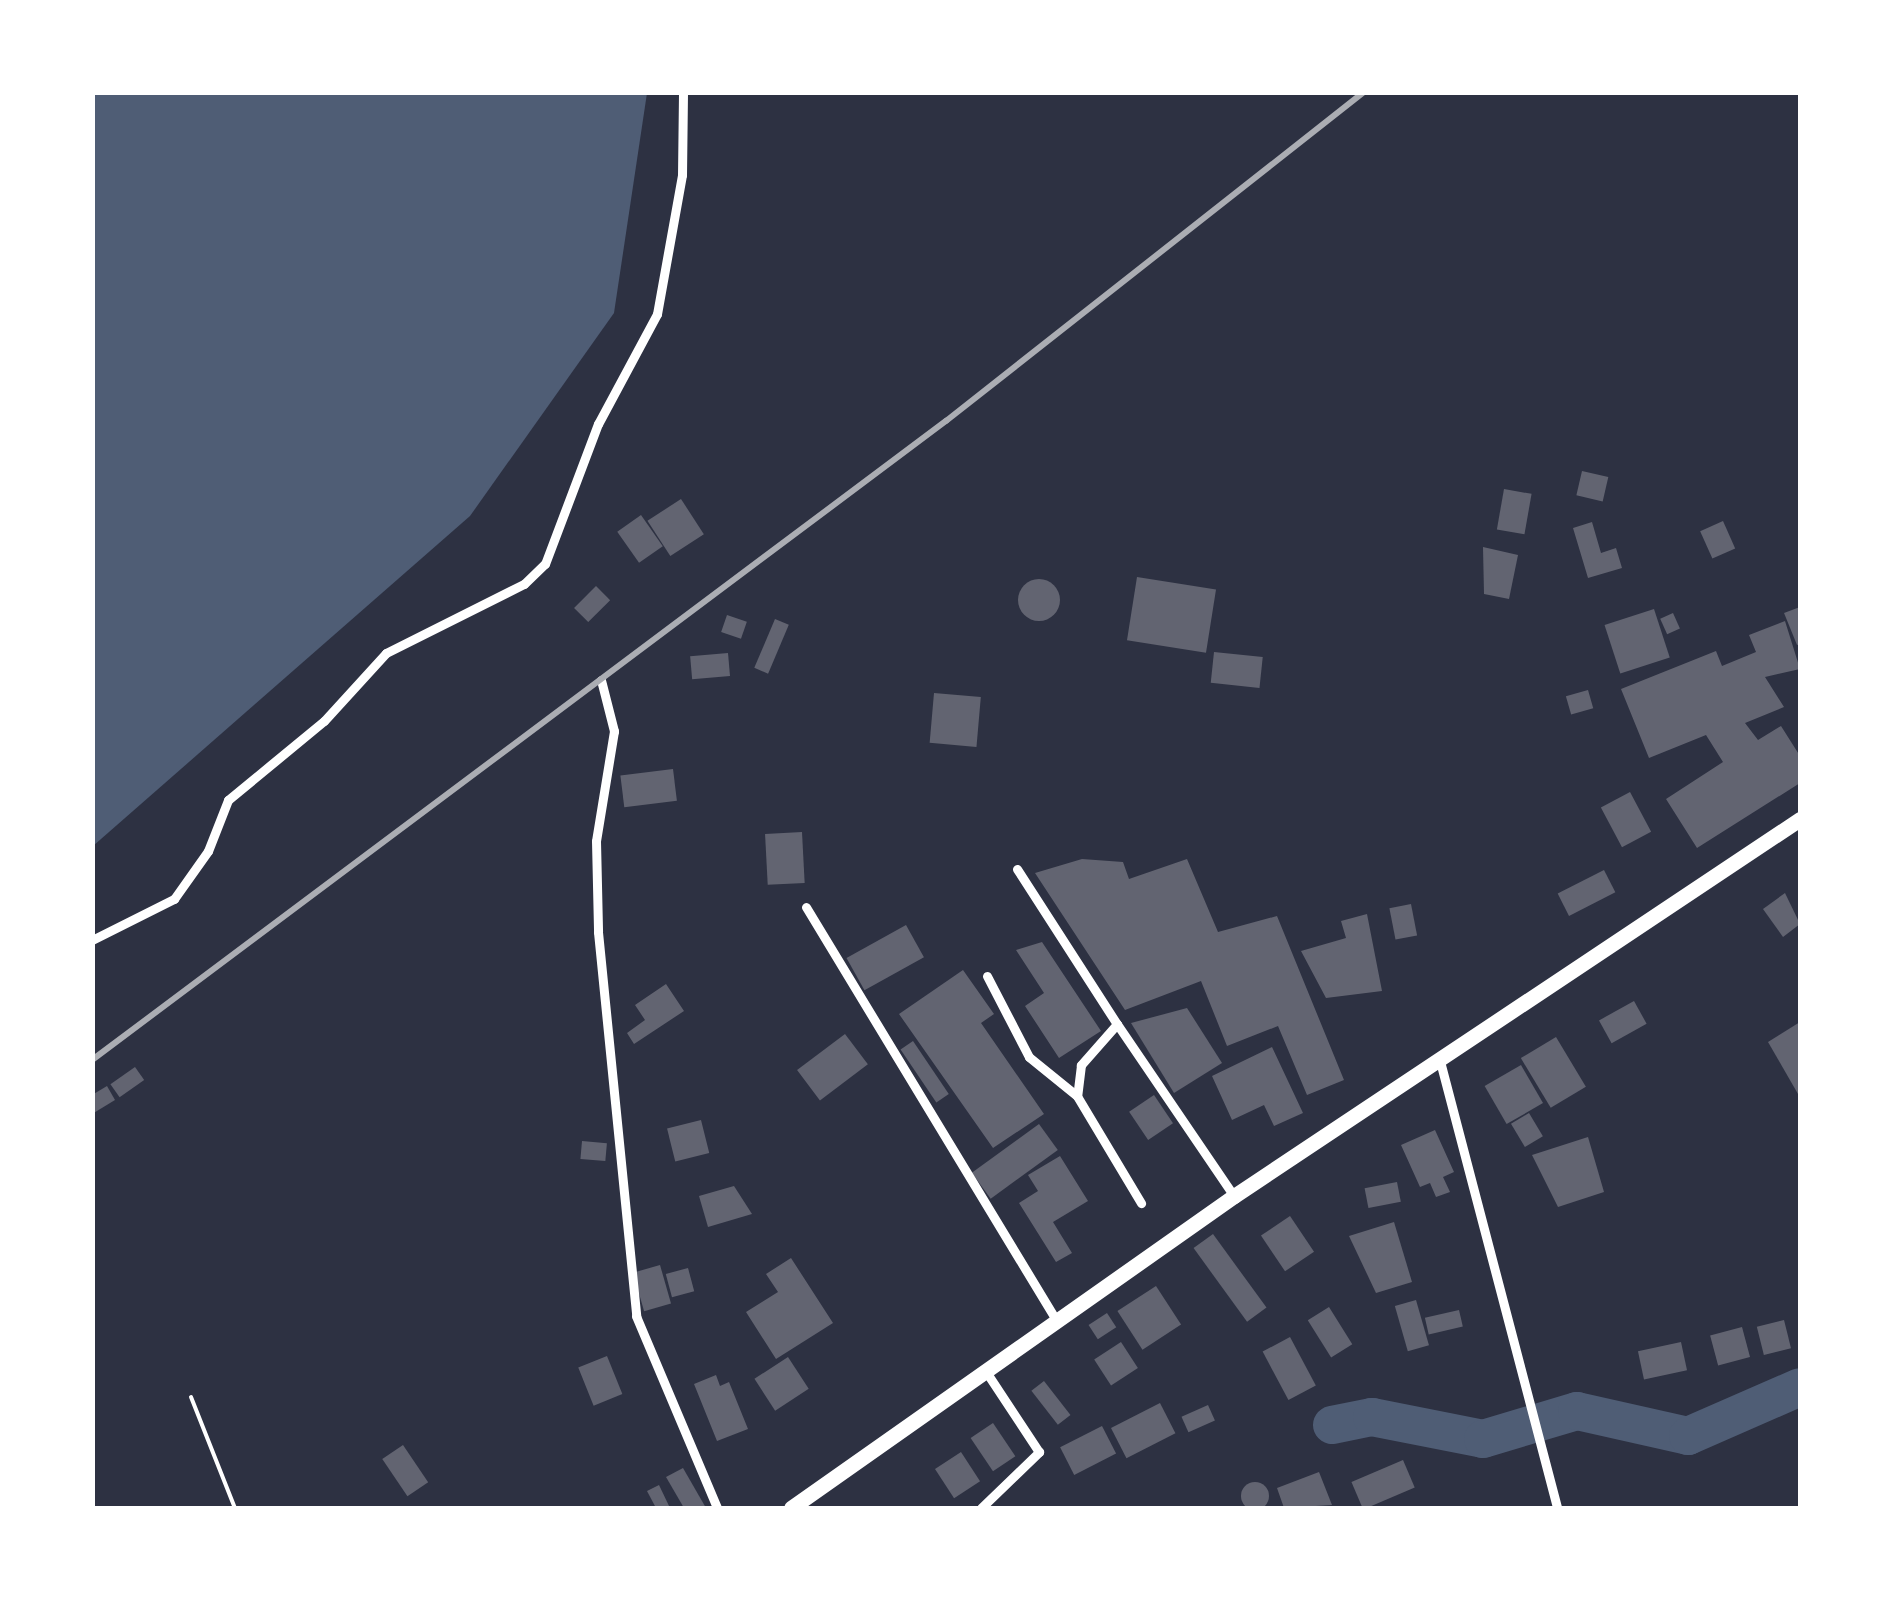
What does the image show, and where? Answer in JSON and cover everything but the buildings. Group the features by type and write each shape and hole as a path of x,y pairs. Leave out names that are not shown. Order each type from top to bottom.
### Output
{"highway":[{"path":"791,1508 1234,1196 1440,1065 1800,819"}],"street":[{"path":"92,940 174,900 208,851 228,800 324,721 386,653 524,584 545,564 598,424 657,314 682,175 683,92"},
{"path":"601,680 614,731 596,841 598,932 628,1263 671,1418 717,1508"},
{"path":"1017,870 1234,1196"},
{"path":"806,907 1058,1323"},
{"path":"987,976 1029,1057 1077,1096 1141,1202"},
{"path":"1077,1096 1081,1065 1117,1024"},
{"path":"1440,1065 1522,1350 1557,1508"},
{"path":"981,1508 1039,1452 987,1373"}],"path":[{"path":"192,1397 235,1508"}],"water":[{"path":"93,92 647,93 614,313 470,516 93,846"}],"waterway":[{"path":"1332,1425 1372,1417 1483,1439 1577,1411 1688,1436 1800,1387"}],"railway":[{"path":"92,1060 946,421 1364,92"}]}
